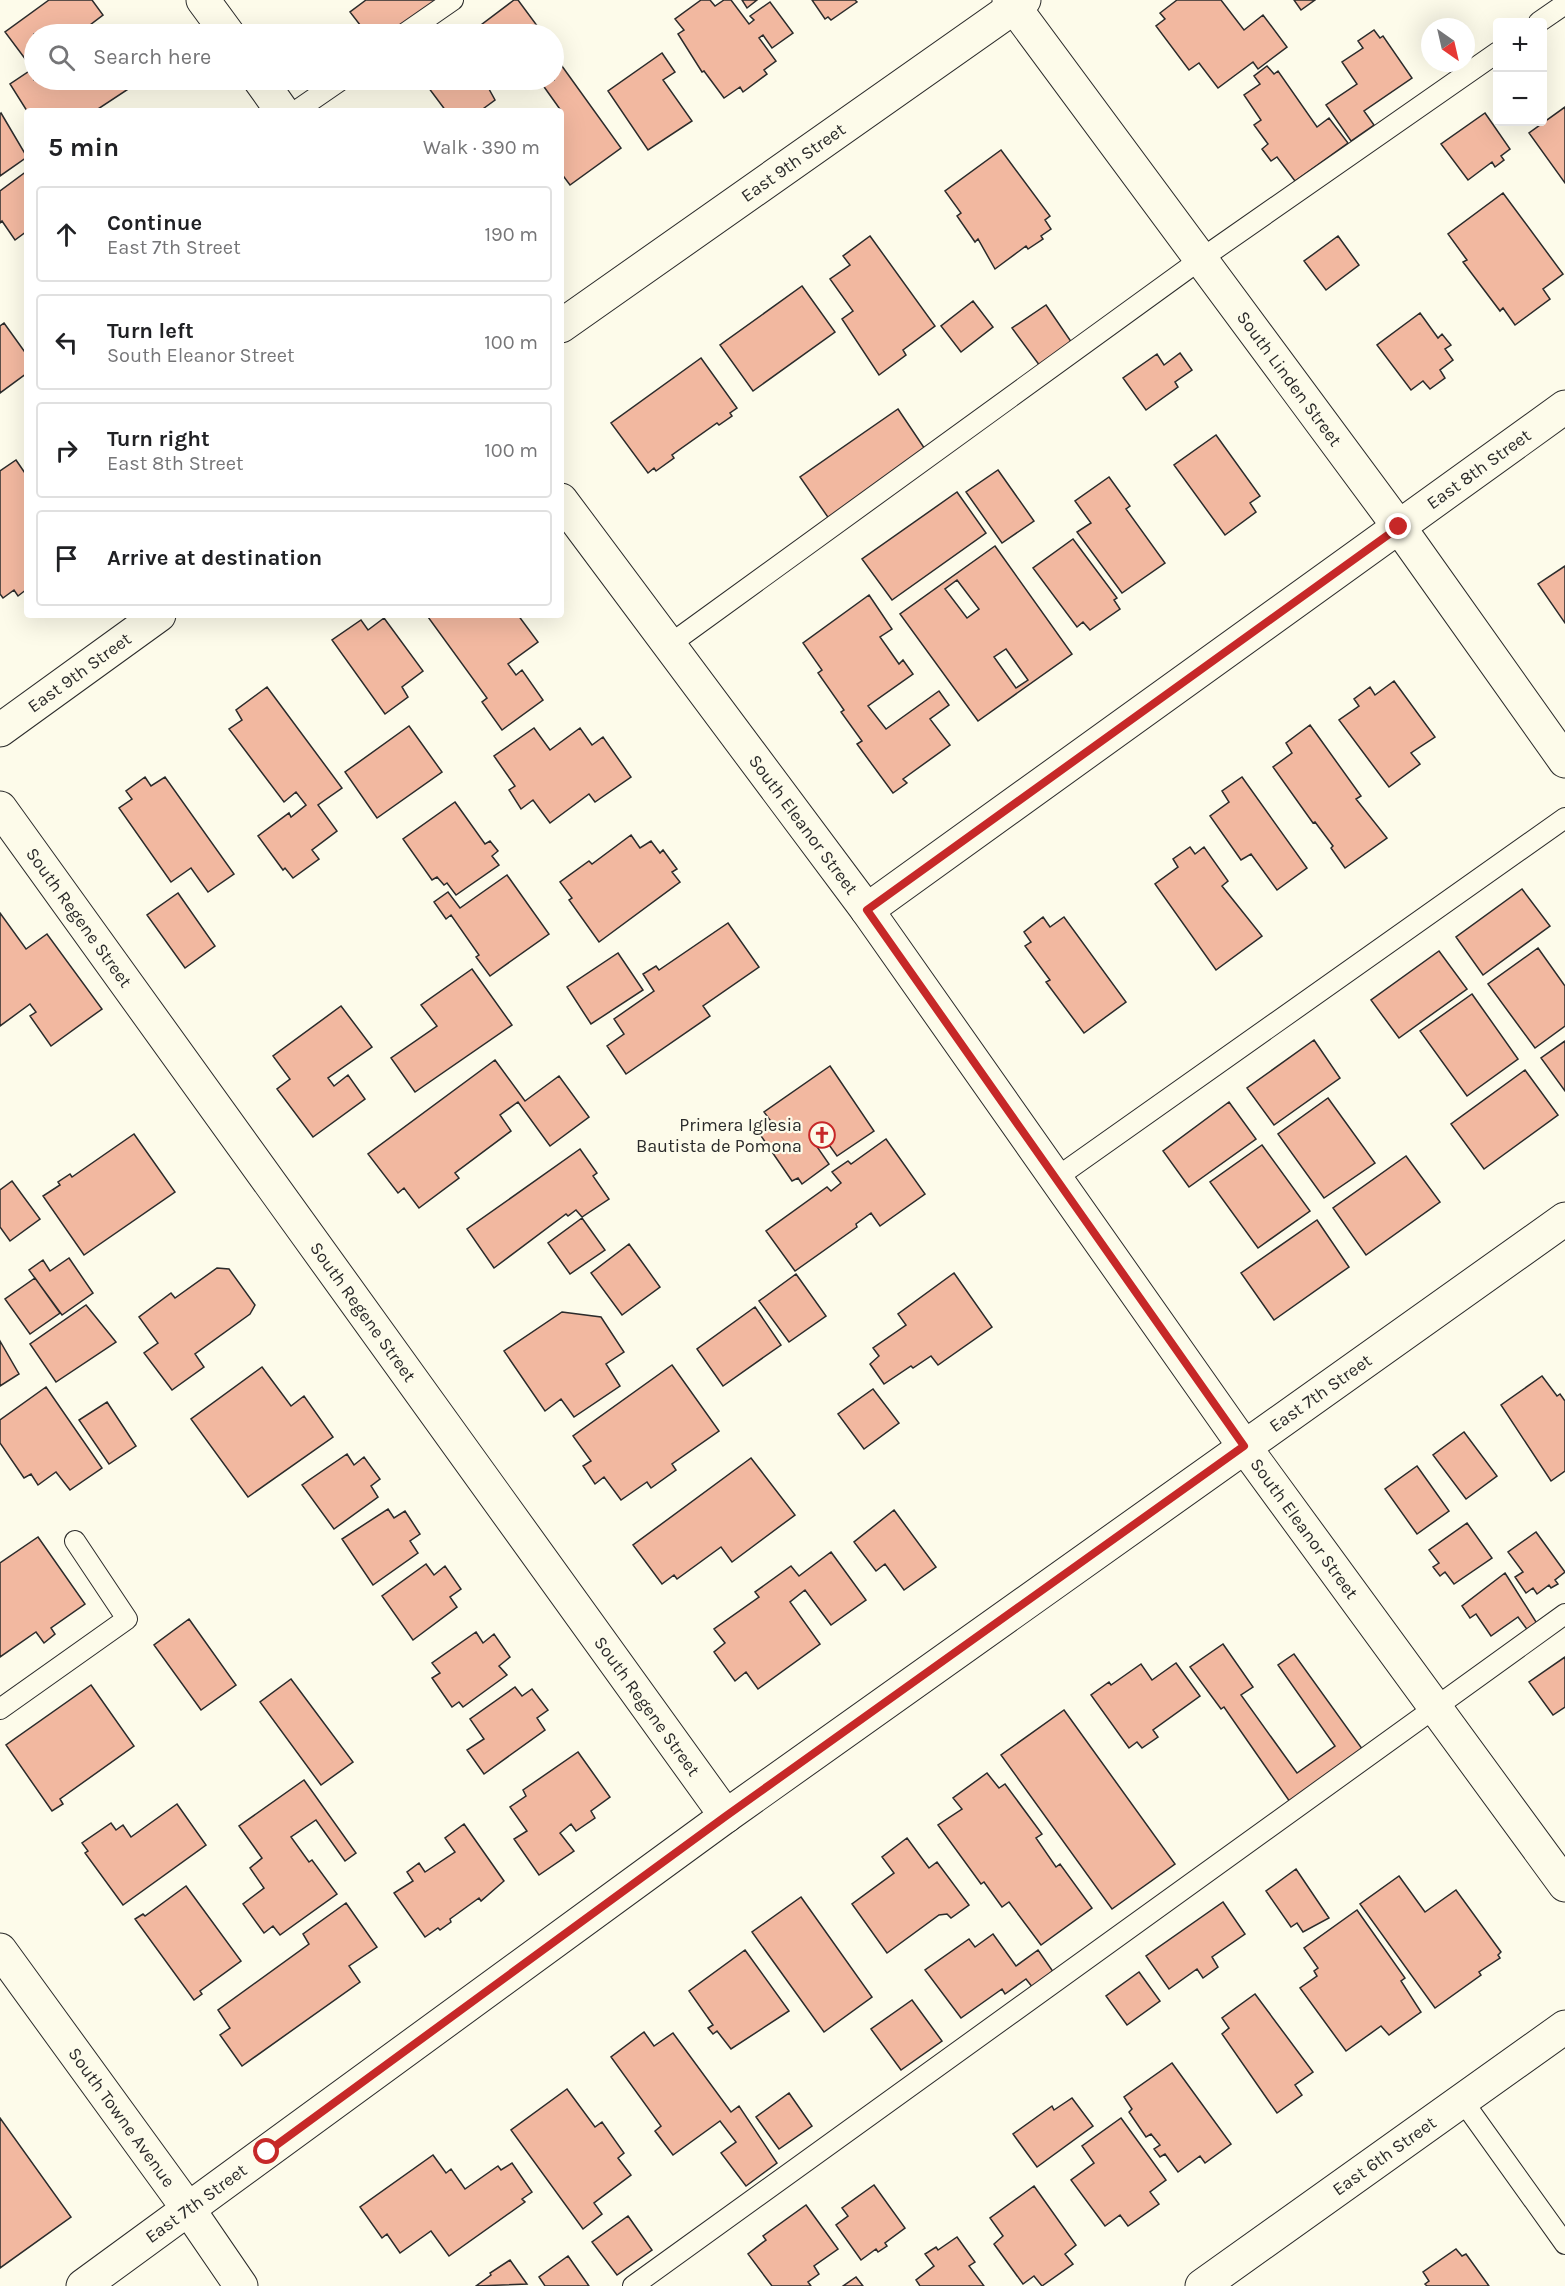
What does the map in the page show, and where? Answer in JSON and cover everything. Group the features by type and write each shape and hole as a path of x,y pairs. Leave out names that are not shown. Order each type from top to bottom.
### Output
{"street":[{"path":"203,0 221,24"},
{"name":"South Linden Street","path":"1016,2 1201,259 1399,527 1565,761"},
{"name":"East 9th Street","path":"564,324 1016,2"},
{"path":"267,90 280,108"},
{"name":"East 8th Street","path":"867,910 1565,407"},
{"name":"South Eleanor Street","path":"564,504 867,910 1244,1446 1565,1885"},
{"name":"East 9th Street","path":"0,730 155,618"},
{"name":"South Regene Street","path":"0,808 726,1816"},
{"name":"East 7th Street","path":"83,2286 726,1816 1565,1219"},
{"name":"South Towne Avenue","path":"1,1952 189,2210 241,2286"},
{"name":"East 6th Street","path":"1202,2286 1565,2027"}],"lane":[{"path":"418,24 453,0"},
{"path":"1545,18 1565,4"},
{"path":"669,645 1201,259 1493,54"},
{"path":"300,108 326,90"},
{"path":"1056,1178 1565,818"},
{"path":"0,1709 127,1618 75,1540"},
{"path":"633,2286 1565,1614"},
{"path":"1462,2100 1565,2244"}],"building":[{"path":"49,0 92,0 103,15 91,24 24,24 24,57 5,32"},
{"path":"366,0 444,0 409,24 359,24 350,12"},
{"path":"514,0 518,0 536,24 482,24"},
{"path":"701,0 710,0 715,6 724,0 731,0 749,24 754,20 750,16 770,2 793,33 772,48 763,35 759,38 776,61 764,70 767,74 743,92 740,87 724,98 704,71 702,72 678,34 684,30 675,19"},
{"path":"742,0 757,0 747,8"},
{"path":"812,0 855,0 857,2 831,20 828,17 825,19"},
{"path":"1177,0 1221,0 1244,30 1263,15 1287,47 1258,69 1253,62 1218,88 1199,63 1189,70 1156,26 1165,19 1160,13"},
{"path":"1294,0 1315,0 1301,10"},
{"path":"1374,30 1380,38 1383,36 1412,78 1364,111 1374,125 1351,141 1326,105 1357,84 1342,62 1363,48 1358,41"},
{"path":"662,53 675,72 663,80 692,121 648,150 608,91"},
{"path":"1267,66 1274,74 1278,71 1317,127 1329,118 1348,143 1295,181 1277,157 1271,161 1262,149 1268,144 1254,125 1261,120 1244,95 1260,84 1254,76"},
{"path":"564,69 621,148 570,185 564,177 564,108 559,108 546,90 564,90"},
{"path":"24,75 24,90 127,90 100,108 25,108 10,84"},
{"path":"430,90 490,90 495,100 484,108 444,108"},
{"path":"1565,107 1565,183 1529,133 1539,126 1547,126 1547,120"},
{"path":"1485,113 1510,149 1501,156 1504,160 1495,167 1492,162 1468,180 1441,144"},
{"path":"0,114 24,152 24,159 0,176"},
{"path":"1001,150 1050,216 1045,220 1051,229 1041,236 1043,239 1028,249 1026,246 995,269 978,239 975,242 957,216 961,213 945,191"},
{"path":"24,173 24,233 15,240 2,221 0,223 0,191"},
{"path":"1503,193 1563,274 1543,289 1550,299 1515,325 1503,308 1500,311 1463,262 1467,260 1448,234"},
{"path":"870,236 935,326 903,350 906,355 879,375 842,319 853,311 830,279 850,265 843,256"},
{"path":"1338,236 1359,265 1326,290 1304,261"},
{"path":"802,286 835,332 753,391 720,345"},
{"path":"973,301 993,327 961,352 941,326"},
{"path":"1046,305 1072,343 1040,366 1012,328"},
{"path":"1420,313 1438,338 1442,334 1451,345 1445,349 1453,360 1440,370 1445,378 1430,389 1423,381 1411,390 1377,345"},
{"path":"4,323 24,351 24,375 0,393 0,326"},
{"path":"1180,353 1192,370 1175,382 1178,387 1146,410 1123,378 1157,354 1164,365"},
{"path":"701,358 737,408 730,413 732,416 719,425 717,423 672,455 674,458 656,471 654,468 648,473 611,423"},
{"path":"898,409 929,455 832,523 800,477"},
{"path":"1216,435 1260,496 1250,503 1256,512 1225,535 1174,465"},
{"path":"16,460 24,472 24,591 18,596 14,590 3,598 0,594 0,471"},
{"path":"998,470 1034,521 1002,543 966,492"},
{"path":"1109,477 1130,506 1126,509 1165,563 1122,593 1077,532 1091,523 1075,501"},
{"path":"957,492 986,533 892,600 862,559"},
{"path":"1073,539 1117,598 1114,600 1120,609 1090,630 1083,622 1077,627 1033,568"},
{"path":"995,546 1072,654 978,721 900,614","holes":["957,580 979,609 967,618 945,589","1006,649 1028,680 1016,688 994,657"]},
{"path":"1565,566 1565,623 1538,584"},
{"path":"869,595 892,629 880,637 899,664 903,660 913,674 868,706 886,729 939,691 949,705 930,719 950,745 903,779 907,783 893,793 857,744 862,741 841,712 844,710 818,673 822,670 803,643"},
{"path":"384,618 423,671 402,687 408,697 385,714 332,640 361,620 368,630"},
{"path":"429,618 520,618 538,642 508,664 516,675 522,670 543,700 502,730 482,702 487,698"},
{"path":"1394,681 1435,737 1411,753 1420,764 1389,787 1339,720 1359,706 1354,699 1370,687 1375,695"},
{"path":"267,687 342,788 318,805 337,831 312,850 319,859 293,878 285,868 283,870 258,836 289,813 291,817 306,805 296,792 284,802 229,729 242,720 236,710"},
{"path":"1310,725 1361,796 1356,799 1387,838 1345,868 1331,848 1333,846 1315,822 1313,823 1273,767 1292,753 1286,743"},
{"path":"409,726 442,772 377,818 345,772"},
{"path":"534,728 550,750 580,728 592,745 603,737 631,777 595,802 589,794 550,823 533,800 521,809 509,790 515,786 494,756"},
{"path":"145,777 151,786 165,777 234,874 208,892 191,868 171,882 119,808 132,799 126,791"},
{"path":"1242,777 1307,868 1277,890 1251,854 1241,860 1210,816 1229,802 1222,791"},
{"path":"455,802 485,844 490,841 498,851 492,856 499,865 456,895 447,883 444,885 437,877 432,880 403,839"},
{"path":"631,835 640,848 651,841 660,853 663,850 677,869 672,872 680,882 599,942 569,900 572,898 560,882 589,861 592,864"},
{"path":"1190,847 1195,854 1204,847 1228,881 1222,886 1262,936 1216,970 1155,884 1178,867 1173,859"},
{"path":"507,875 549,934 490,976 476,957 479,955 451,915 446,919 434,902 448,892 460,908"},
{"path":"1522,889 1550,926 1483,975 1456,937"},
{"path":"178,893 215,946 185,968 147,915"},
{"path":"0,913 26,949 47,934 102,1009 51,1046 30,1016 36,1012 30,1004 0,1026"},
{"path":"1043,917 1050,927 1064,917 1126,1002 1084,1033 1046,982 1050,980 1025,946 1031,942 1024,932"},
{"path":"728,923 759,967 703,1006 710,1016 626,1074 607,1046 624,1034 614,1019 654,991 643,974 656,966 659,970"},
{"path":"1538,948 1565,986 1565,1026 1535,1048 1488,984"},
{"path":"1439,951 1467,989 1399,1038 1371,1000"},
{"path":"618,953 643,990 591,1024 567,987"},
{"path":"472,969 512,1025 415,1092 391,1058 437,1026 421,1005"},
{"path":"1472,994 1518,1059 1467,1096 1420,1031"},
{"path":"341,1006 372,1047 328,1078 334,1086 348,1075 365,1099 313,1137 277,1089 290,1079 273,1056"},
{"path":"1314,1040 1340,1078 1274,1125 1247,1088"},
{"path":"1565,1041 1565,1091 1541,1058"},
{"path":"495,1060 525,1101 559,1076 589,1117 550,1146 518,1102 500,1115 511,1131 455,1173 459,1178 419,1208 404,1188 398,1193 368,1154"},
{"path":"830,1066 874,1131 837,1156 822,1135 813,1141 829,1164 802,1184 798,1178 792,1181 759,1133 773,1124 764,1112"},
{"path":"1525,1070 1558,1115 1484,1169 1451,1124"},
{"path":"1328,1098 1375,1163 1324,1198 1278,1134"},
{"path":"1229,1102 1256,1139 1189,1187 1163,1151"},
{"path":"134,1134 175,1192 84,1255 43,1196 60,1185 58,1182 70,1174 72,1177"},
{"path":"886,1139 925,1194 880,1226 871,1213 856,1224 857,1227 795,1271 766,1231 827,1187 831,1191 841,1183 832,1172 848,1161 851,1164"},
{"path":"1262,1145 1310,1211 1258,1248 1210,1182"},
{"path":"580,1149 597,1173 593,1176 609,1199 582,1217 576,1210 568,1216 566,1214 494,1268 467,1229"},
{"path":"1406,1156 1440,1202 1366,1255 1333,1208"},
{"path":"12,1181 40,1219 10,1241 0,1227 0,1190"},
{"path":"582,1218 605,1250 570,1274 548,1243"},
{"path":"1317,1220 1349,1267 1274,1320 1241,1273"},
{"path":"629,1244 660,1287 622,1315 591,1273"},
{"path":"69,1258 93,1293 62,1315 29,1270 43,1260 50,1271"},
{"path":"217,1268 229,1269 255,1305 250,1314 195,1354 204,1367 172,1390 144,1353 158,1343 139,1317 171,1293 175,1298"},
{"path":"954,1273 992,1327 938,1365 931,1356 884,1384 870,1364 879,1356 873,1348 906,1325 898,1314"},
{"path":"796,1274 826,1316 789,1342 759,1301"},
{"path":"35,1278 60,1313 30,1334 5,1299"},
{"path":"86,1305 116,1342 56,1382 30,1344"},
{"path":"755,1307 781,1345 723,1386 697,1349"},
{"path":"562,1312 601,1317 624,1352 606,1364 620,1386 574,1417 561,1399 545,1411 504,1351"},
{"path":"0,1341 19,1374 0,1386"},
{"path":"672,1365 719,1431 672,1464 676,1470 651,1488 647,1482 621,1500 604,1477 595,1484 583,1466 591,1461 573,1436"},
{"path":"262,1367 291,1406 304,1396 333,1437 248,1497 191,1419"},
{"path":"1542,1376 1557,1396 1560,1394 1565,1401 1565,1471 1551,1481 1501,1405"},
{"path":"46,1387 102,1468 70,1490 56,1472 38,1485 31,1474 24,1478 0,1443 0,1420"},
{"path":"873,1389 899,1423 864,1449 838,1414"},
{"path":"107,1402 136,1446 109,1464 79,1420"},
{"path":"1464,1432 1497,1476 1466,1499 1433,1455"},
{"path":"347,1454 354,1465 364,1457 380,1479 371,1486 378,1497 334,1529 302,1485"},
{"path":"751,1458 795,1515 732,1562 721,1547 677,1579 674,1575 662,1584 633,1545"},
{"path":"1417,1466 1449,1511 1417,1534 1385,1489"},
{"path":"388,1509 394,1518 405,1511 420,1534 410,1541 418,1553 373,1585 342,1539"},
{"path":"894,1510 936,1567 904,1590 885,1564 876,1571 854,1542"},
{"path":"1467,1523 1492,1558 1454,1584 1445,1572 1440,1576 1433,1567 1439,1563 1429,1550"},
{"path":"1536,1532 1565,1572 1555,1580 1558,1584 1551,1588 1549,1585 1537,1594 1533,1588 1526,1593 1515,1577 1523,1572 1508,1552"},
{"path":"38,1537 85,1604 51,1628 55,1634 44,1643 36,1632 0,1657 0,1563"},
{"path":"831,1552 866,1600 831,1625 805,1590 790,1602 820,1644 758,1689 746,1672 735,1681 714,1652 725,1643 714,1629 759,1597 755,1592 791,1566 799,1576"},
{"path":"426,1564 434,1575 445,1566 461,1589 450,1597 457,1607 413,1640 382,1596"},
{"path":"1505,1573 1538,1625 1529,1632 1518,1617 1491,1636 1476,1614 1470,1618 1462,1606"},
{"path":"189,1619 236,1685 201,1710 154,1645"},
{"path":"476,1632 483,1643 494,1634 510,1657 499,1666 507,1675 463,1707 459,1702 452,1707 432,1678 440,1673 432,1663"},
{"path":"1223,1644 1253,1687 1241,1695 1297,1773 1335,1746 1278,1665 1294,1654 1363,1750 1290,1802 1224,1707 1221,1709 1190,1667"},
{"path":"1565,1657 1565,1707 1553,1715 1529,1682"},
{"path":"1176,1663 1200,1696 1153,1730 1158,1737 1142,1748 1137,1742 1129,1748 1091,1695 1109,1682 1111,1685 1141,1664 1152,1680"},
{"path":"291,1679 353,1762 321,1785 260,1702"},
{"path":"91,1685 134,1746 60,1799 63,1804 52,1811 6,1745"},
{"path":"515,1687 522,1696 532,1689 548,1710 537,1718 545,1730 484,1774 467,1750 484,1739 470,1719"},
{"path":"1064,1710 1175,1864 1112,1909 1001,1755"},
{"path":"578,1752 610,1797 591,1811 595,1818 576,1831 571,1824 560,1833 574,1851 539,1875 514,1839 527,1831 510,1807 526,1796 523,1790"},
{"path":"987,1773 999,1788 1005,1784 1042,1834 1036,1838 1056,1867 1060,1864 1092,1908 1041,1945 1009,1902 1002,1907 984,1882 981,1884 938,1825 962,1809 953,1798"},
{"path":"304,1780 356,1853 345,1861 316,1820 291,1837 309,1862 312,1860 337,1894 280,1935 273,1926 264,1933 243,1904 264,1888 250,1868 262,1858 239,1826"},
{"path":"177,1804 206,1845 123,1905 85,1853 88,1851 82,1843 111,1823 116,1830 123,1825 131,1837"},
{"path":"464,1824 504,1881 481,1901 479,1898 450,1919 451,1922 440,1930 438,1928 425,1937 394,1893 413,1881 407,1872 419,1863 425,1872 455,1852 445,1838"},
{"path":"907,1838 929,1868 937,1862 969,1905 951,1918 947,1914 939,1915 887,1953 852,1904 894,1873 882,1857"},
{"path":"1296,1869 1329,1918 1303,1932 1297,1923 1291,1927 1266,1891"},
{"path":"1399,1876 1425,1912 1456,1890 1501,1952 1498,1955 1500,1958 1479,1972 1481,1975 1435,2008 1360,1904"},
{"path":"186,1886 241,1961 200,1991 202,1994 194,2000 135,1919 143,1914 145,1916"},
{"path":"801,1897 872,1997 824,2032 752,1932"},
{"path":"1223,1902 1245,1934 1212,1957 1218,1967 1203,1978 1197,1969 1169,1989 1146,1956"},
{"path":"346,1903 377,1947 349,1966 360,1982 242,2066 220,2035 230,2028 218,2010 309,1944 303,1934"},
{"path":"1357,1910 1405,1978 1401,1981 1421,2012 1389,2035 1381,2026 1346,2051 1300,1988 1317,1976 1314,1971 1318,1968 1304,1948"},
{"path":"993,1934 1016,1966 1038,1950 1054,1973 1033,1988 1026,1979 1005,1994 1002,1989 961,2018 925,1970 969,1939 975,1947"},
{"path":"745,1950 789,2011 731,2049 717,2031 713,2034 708,2028 713,2025 689,1991"},
{"path":"1139,1972 1160,2001 1127,2025 1106,1996"},
{"path":"1255,1994 1313,2072 1295,2085 1302,2095 1277,2113 1222,2034 1229,2028 1222,2018"},
{"path":"912,2000 942,2041 901,2070 871,2029"},
{"path":"644,2032 654,2046 673,2033 731,2112 739,2106 777,2163 746,2186 721,2153 736,2142 720,2121 673,2155 655,2131 661,2126 611,2057"},
{"path":"1172,2063 1231,2144 1205,2163 1200,2156 1178,2172 1165,2154 1160,2157 1154,2149 1160,2145 1151,2134 1146,2137 1129,2112 1132,2109 1124,2097"},
{"path":"567,2089 595,2127 602,2122 624,2153 618,2158 631,2175 594,2203 602,2214 583,2229 511,2130"},
{"path":"789,2093 812,2126 779,2149 756,2117"},
{"path":"1072,2098 1093,2126 1037,2167 1013,2134 1052,2106 1054,2110"},
{"path":"0,2118 71,2217 0,2268"},
{"path":"1121,2118 1166,2180 1150,2192 1159,2204 1128,2226 1120,2215 1105,2226 1071,2180 1094,2163 1082,2146"},
{"path":"433,2155 446,2173 451,2169 465,2189 498,2166 501,2170 512,2163 532,2192 522,2199 525,2202 449,2256 431,2231 400,2253 387,2234 382,2238 360,2207"},
{"path":"874,2185 905,2228 885,2243 887,2246 878,2252 876,2249 861,2260 836,2225 848,2216 842,2208"},
{"path":"1034,2186 1076,2245 1065,2254 1073,2264 1042,2286 1034,2276 1023,2284 994,2244 1003,2236 990,2218"},
{"path":"806,2205 838,2249 814,2266 819,2274 808,2282 811,2286 772,2286 748,2254 766,2240 763,2236"},
{"path":"628,2216 652,2250 617,2275 592,2242"},
{"path":"957,2237 975,2262 969,2266 984,2286 920,2286 916,2280 934,2266 925,2254 936,2247 938,2250"},
{"path":"1456,2249 1462,2256 1466,2254 1489,2286 1427,2286 1425,2284 1429,2281 1423,2272"},
{"path":"568,2256 589,2286 545,2286 539,2277"},
{"path":"510,2260 527,2284 476,2286 491,2275 490,2273"},
{"path":"856,2277 863,2286 843,2286"}],"place":[{"name":"Primera Iglesia Bautista de Pomona","path":"822,1135"}],"route":[{"path":"267,2152 726,1816 1244,1446 867,910 1399,527"}]}
